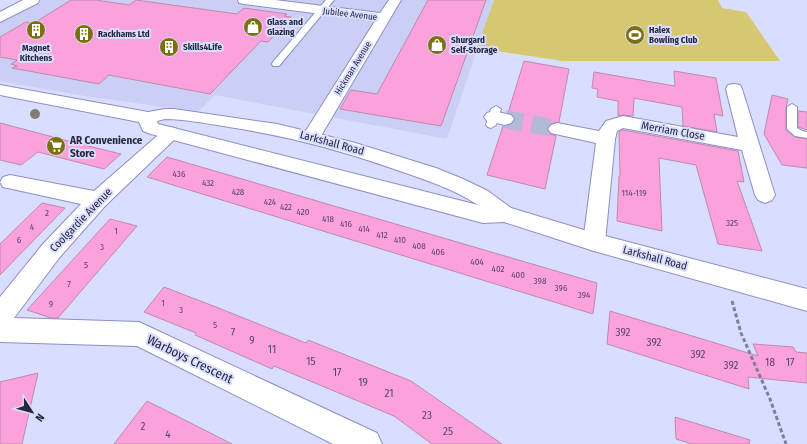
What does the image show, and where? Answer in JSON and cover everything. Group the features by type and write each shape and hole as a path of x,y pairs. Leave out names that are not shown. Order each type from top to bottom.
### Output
{"street":[{"path":"0,18 33,0"},
{"name":"Jubilee Avenue","path":"244,0 326,5 384,18"},
{"name":"Hickman Avenue","path":"320,172 308,160 305,152 306,147 395,0"},
{"path":"734,89 764,195"},
{"name":"Larkshall Road","path":"0,90 148,118 165,114 187,116 311,137 347,146 446,179 490,201 504,214"},
{"name":"Coolgardie Avenue","path":"0,316 51,251 98,200 171,133 187,116"},
{"name":"Larkshall Road","path":"148,118 149,127 482,215 504,214 594,242 807,300"},
{"name":"Merriam Close","path":"594,242 606,139 608,129 612,125 623,122 750,145"},
{"path":"557,130 606,139"},
{"path":"10,182 98,200"},
{"name":"Warboys Crescent","path":"0,330 139,334 366,444"}],"lane":[{"path":"276,64 326,5"},
{"path":"792,107 792,129 799,134 807,135"}],"path":[{"path":"732,299 741,333 770,399 786,444"}],"shaded area":[{"path":"40,0 494,0 447,139 215,95 198,112 78,95 0,81 0,23"},
{"path":"494,0 718,0 722,8 746,12 780,61 563,61 477,48"}],"building":[{"path":"71,0 96,0 129,5 136,0 237,14 244,8 287,14 284,16 291,17 268,42 261,41 210,94 109,75 99,84 12,68 17,66 11,64 17,60 0,57 0,37 26,22 34,23"},
{"name":"Shurgard Self-Storage","path":"428,0 486,0 441,126 340,109 351,90 377,94"},
{"path":"524,61 569,69 559,122 551,124 546,129 550,134 556,136 545,189 487,175 503,126 511,124 516,119 512,114 508,113"},
{"path":"674,71 716,78 723,116 714,114 717,132 683,126 682,107 634,98 633,116 618,116 618,101 597,97 598,89 592,88 594,72 675,86"},
{"path":"772,95 788,99 786,107 786,130 795,137 807,139 807,168 782,165 764,134"},
{"path":"798,111 807,112 807,130 798,127"},
{"path":"0,123 121,154 104,169 38,152 21,165 0,160"},
{"path":"623,130 738,151 744,182 737,181 762,251 718,244 696,165 659,158 662,231 617,221 620,176 619,132"},
{"path":"167,157 597,283 593,314 147,177"},
{"path":"42,203 65,208 0,275 0,244"},
{"path":"110,219 137,226 58,318 51,318 27,310"},
{"path":"164,287 306,343 308,340 411,381 502,444 432,444 394,416 274,366 272,369 195,335 196,333 144,312"},
{"path":"610,311 758,356 753,344 793,347 796,352 807,353 807,383 748,377 749,389 607,344"},
{"path":"38,373 22,444 0,444 0,382"},
{"path":"147,401 169,412 232,444 114,444"},
{"path":"675,417 750,440 749,444 692,444 676,439"}],"tunnel":[{"path":"505,119 557,129"}],"place":[{"name":"Glass and Glazing","path":"253,27"},
{"name":"Magnet Kitchens","path":"36,30"},
{"name":"Rackhams Ltd","path":"84,34"},
{"name":"Halex Bowling Club","path":"635,35"},
{"name":"Shurgard Self-Storage","path":"437,45"},
{"name":"Skills4Life","path":"169,47"},
{"name":"AR Convenience Store","path":"56,146"}]}
